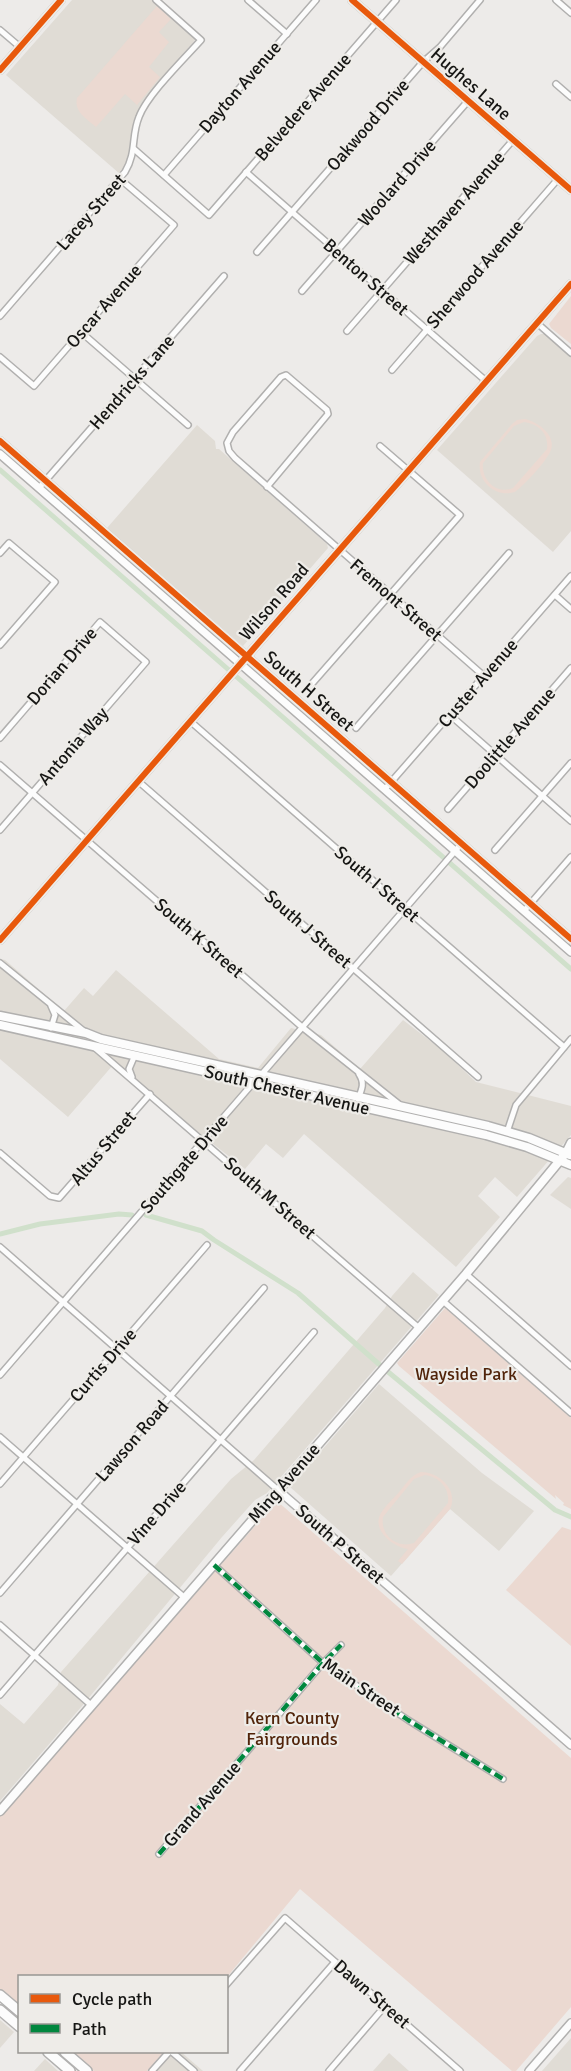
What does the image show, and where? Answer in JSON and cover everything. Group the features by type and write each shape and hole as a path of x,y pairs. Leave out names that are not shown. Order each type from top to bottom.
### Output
{"main road":[{"name":"South Chester Avenue","path":"0,1016 96,1047 134,1056 254,1082 357,1101 401,1106 506,1135 567,1155 571,1166"},
{"name":"South Chester Avenue","path":"0,1025 50,1032 86,1033 261,1075 357,1101 506,1135"},
{"name":"Ming Avenue","path":"0,1811 466,1274 567,1155 571,1143"},
{"path":"0,1995 18,2010"},
{"path":"0,2010 18,2025"},
{"path":"49,2053 70,2071"},
{"path":"66,2053 87,2071"}],"street":[{"path":"0,70 61,0"},
{"name":"Lacey Street","path":"0,316 120,179 129,165 134,149 136,123 143,108 201,40 156,0"},
{"path":"248,0 287,34"},
{"name":"Dayton Avenue","path":"164,175 316,0"},
{"name":"Hughes Lane","path":"352,0 571,190"},
{"name":"Belvedere Avenue","path":"164,175 209,214 396,0"},
{"name":"Oakwood Drive","path":"257,252 480,0"},
{"path":"556,0 571,13"},
{"path":"0,30 20,47"},
{"path":"556,84 571,97"},
{"name":"Woolard Drive","path":"302,291 468,101"},
{"name":"Westhaven Avenue","path":"347,331 513,140"},
{"path":"134,149 164,175"},
{"name":"Benton Street","path":"246,172 486,381"},
{"name":"Oscar Avenue","path":"0,357 33,386 174,225 120,179"},
{"name":"Sherwood Avenue","path":"392,370 558,179"},
{"name":"Hendricks Lane","path":"39,488 224,276"},
{"name":"Wilson Road","path":"0,940 571,284"},
{"path":"537,323 571,353"},
{"path":"81,332 188,425"},
{"name":"Fremont Street","path":"267,487 328,414 327,410 289,377 283,376 233,432 227,443 229,451 267,487 484,676"},
{"name":"South H Street","path":"0,441 571,939"},
{"path":"309,687 460,515 380,446"},
{"name":"South H Street","path":"0,454 571,952"},
{"path":"0,553 9,543 55,582 0,645"},
{"path":"356,728 508,553"},
{"name":"Custer Avenue","path":"385,789 571,576"},
{"path":"555,595 571,609"},
{"name":"Antonia Way","path":"0,830 146,662 100,622"},
{"name":"Dorian Drive","path":"0,738 100,622"},
{"name":"Doolittle Avenue","path":"448,809 571,668"},
{"path":"450,715 571,821"},
{"name":"South I Street","path":"190,721 564,1047"},
{"path":"495,849 571,763"},
{"name":"South K Street","path":"0,765 302,1027 401,1106"},
{"name":"South J Street","path":"138,781 478,1077"},
{"name":"Southgate Drive","path":"0,1375 462,843"},
{"path":"524,910 571,857"},
{"path":"0,963 86,1033"},
{"path":"49,1002 55,1015 50,1032"},
{"path":"506,1135 516,1105 571,1039"},
{"path":"96,1047 107,1046 130,1051 135,1046"},
{"name":"South M Street","path":"96,1047 419,1328"},
{"path":"134,1081 129,1069 134,1056 139,1053 164,1058 179,1056"},
{"path":"356,1070 362,1079 363,1086 357,1101"},
{"name":"Altus Street","path":"0,1153 55,1198 63,1196 150,1094"},
{"name":"Curtis Drive","path":"0,1484 207,1245"},
{"name":"South P Street","path":"0,1248 571,1745"},
{"path":"466,1274 571,1366"},
{"name":"Lawson Road","path":"0,1593 264,1288"},
{"path":"442,1301 571,1413"},
{"name":"Vine Drive","path":"0,1695 314,1332"},
{"path":"0,1437 185,1598"},
{"name":"Main Street","path":"214,1565 323,1663 408,1720 503,1779"},
{"path":"0,1625 92,1705"},
{"name":"Grand Avenue","path":"159,1854 341,1645"},
{"name":"Dawn Street","path":"228,1983 285,1918 460,2071"},
{"path":"240,2071 335,1962"},
{"path":"329,2071 386,2006"},
{"path":"529,2071 571,2023"},
{"path":"152,2071 169,2053"},
{"path":"171,2053 194,2071"}],"shaded area":[{"path":"72,0 152,0 195,40 140,106 134,120 126,165 120,174 6,75"},
{"path":"541,334 545,334 571,357 571,531 553,552 437,450"},
{"path":"197,425 215,441 216,449 219,449 327,544 328,548 243,646 107,528"},
{"path":"0,959 5,960 64,1011 84,988 93,996 116,970 219,1059 258,1068 291,1028 321,1035 360,1069 403,1020 441,1049 476,1082 571,1106 571,1135 517,1197 495,1177 478,1196 500,1217 456,1267 304,1134 283,1158 266,1144 245,1169 113,1065 68,1117 0,1059"},
{"path":"568,1177 571,1178 571,1209 550,1195"},
{"path":"413,1272 439,1295 267,1493 255,1500 222,1537 0,1801 0,1704 24,1724 58,1685 61,1672 231,1479 254,1460 385,1308 392,1296"},
{"path":"379,1384 482,1473 534,1511 499,1551 450,1509 391,1576 290,1487"},
{"path":"0,2020 14,2032 0,2048"},
{"path":"571,2038 571,2071 542,2071"},
{"path":"171,2053 182,2053 203,2071 155,2071"},
{"path":"389,2053 409,2071 373,2071"},
{"path":"45,2059 58,2071 34,2071"}],"green space":[{"path":"157,6 171,19 159,32 169,42 149,67 160,77 137,105 125,94 96,127 79,111 77,98"},
{"path":"571,296 571,344 549,324"},
{"path":"525,419 536,423 549,435 552,446 544,462 515,492 501,493 489,487 485,482 480,462 517,420","holes":["524,422 538,427 545,434 547,449 513,488 507,490 496,488 487,480 483,463 514,426"]},
{"name":"Wayside Park","path":"445,1308 571,1418 571,1509 563,1505 564,1503 555,1495 556,1499 397,1363"},
{"path":"421,1472 434,1475 446,1483 452,1495 452,1502 450,1509 402,1564 398,1561 408,1549 396,1545 385,1537 379,1526 379,1519 385,1507 409,1480","holes":["425,1475 430,1476 445,1488 448,1503 414,1543 396,1542 384,1530 383,1517 414,1479"]},
{"name":"Kern County Fairgrounds","path":"277,1501 571,1758 571,2007 516,2071 512,2071 300,1889 228,1976 18,1975 18,2005 0,1989 0,1816"},
{"path":"562,1527 571,1530 571,1646 506,1590"},
{"path":"73,2053 163,2053 147,2071 94,2071"}],"waterway":[{"path":"0,470 571,969"},
{"path":"0,1234 40,1224 119,1214 132,1215"},
{"path":"146,1215 202,1231 298,1293 381,1366"},
{"path":"387,1371 555,1510 571,1517"}],"marked path":[{"path":"214,1565 323,1663 408,1720 503,1779"},
{"path":"159,1854 341,1645"}],"cycle path":[{"path":"0,70 61,0"},
{"path":"352,0 571,190"},
{"path":"0,940 571,284"},
{"path":"0,441 571,939"}]}
